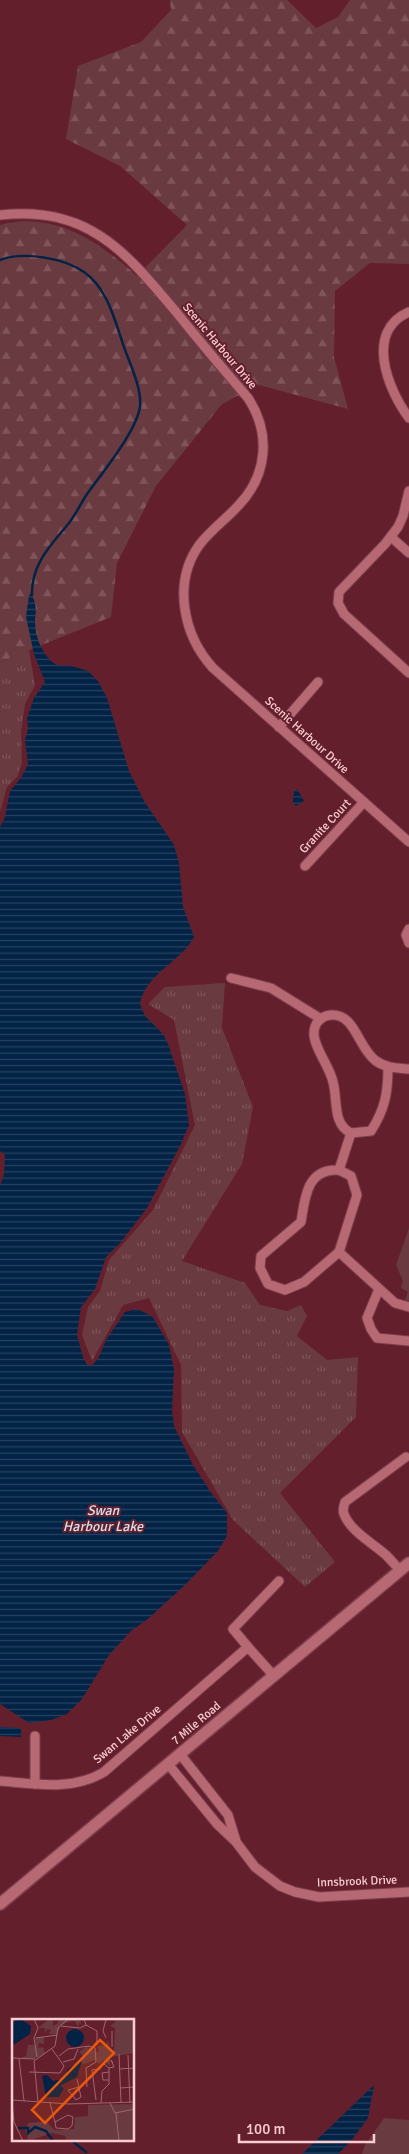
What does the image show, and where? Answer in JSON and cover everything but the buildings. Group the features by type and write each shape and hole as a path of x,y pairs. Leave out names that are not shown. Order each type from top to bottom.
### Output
{"street":[{"name":"Scenic Harbour Drive","path":"0,216 32,214 48,216 79,225 108,240 144,273 254,407 261,423 264,438 259,474 244,500 206,538 196,552 187,576 184,606 189,632 203,658 409,842"},
{"path":"409,312 392,324 383,348 389,383 396,400 409,418"},
{"path":"409,492 403,516 391,537 342,588 338,603 344,614 409,673"},
{"path":"391,537 409,553"},
{"path":"279,727 318,682"},
{"name":"Granite Court","path":"305,866 364,802"},
{"path":"409,929 406,934 409,944"},
{"path":"231,978 271,988 321,1019"},
{"path":"388,1067 388,1088 382,1114 371,1131 351,1133 343,1128 339,1121 333,1080 314,1038 316,1025 321,1019 334,1015 344,1017 350,1023 367,1054 388,1067 409,1070"},
{"path":"339,1170 351,1133"},
{"path":"329,1169 339,1170 350,1176 357,1195 339,1252 304,1282 285,1290 268,1284 260,1268 261,1256 301,1222 304,1199 310,1183 318,1173 329,1169"},
{"path":"339,1252 395,1303 409,1308"},
{"path":"379,1289 367,1318 371,1329 377,1338 409,1341"},
{"path":"400,1570 386,1555 369,1544 344,1516 343,1510 345,1502 406,1456"},
{"name":"7 Mile Road","path":"0,1904 409,1562"},
{"path":"274,1676 233,1630 280,1581"},
{"name":"Swan Lake Drive","path":"0,1781 70,1785 82,1783 104,1772 248,1648"},
{"path":"35,1784 36,1736"},
{"name":"Innsbrook Drive","path":"180,1754 228,1815 236,1842"},
{"name":"Innsbrook Drive","path":"168,1764 217,1824 236,1842 244,1854 262,1873 280,1886 296,1892 333,1897 409,1892"}],"green space":[{"path":"170,0 287,0 316,28 338,17 350,0 409,0 409,264 370,263 335,291 334,357 348,409 259,385 222,404 156,486 117,563 111,617 0,662 0,225 20,221 39,222 74,232 123,263 137,276 187,225 120,166 66,139 78,66 141,42 171,10"},
{"path":"29,650 35,685 25,704 21,732 22,763 17,777 7,787 0,812 0,662"},
{"path":"225,983 222,1028 253,1107 242,1164 182,1261 245,1283 260,1305 287,1311 301,1305 307,1316 297,1336 327,1360 358,1357 356,1417 280,1493 335,1562 305,1587 233,1520 182,1432 181,1365 149,1298 123,1305 92,1361 82,1335 88,1307 100,1291 109,1260 153,1210 195,1125 174,1020 148,1004 165,987"},
{"path":"409,1228 409,1301 405,1300 408,1292 401,1288 403,1281 396,1265"},
{"path":"384,2118 409,2120 409,2154 362,2154 365,2145"}],"water":[{"name":"Swan Harbour Lake","path":"31,594 36,607 36,633 43,651 56,665 72,666 88,671 98,681 107,698 129,771 144,801 174,845 179,863 183,907 194,937 181,954 149,984 140,1004 145,1016 163,1034 168,1044 185,1094 189,1125 147,1208 120,1243 106,1257 95,1289 81,1307 77,1335 83,1357 87,1365 91,1366 98,1359 106,1340 125,1312 137,1309 152,1316 169,1345 174,1370 172,1410 174,1426 193,1465 227,1513 227,1536 218,1551 185,1585 149,1618 131,1631 109,1655 82,1699 67,1714 51,1720 29,1723 0,1704 0,1186 4,1174 5,1155 0,1151 0,827 5,817 10,791 21,778 28,764 25,740 28,729 27,718 34,698 45,682 34,654 26,617 29,595"},
{"path":"297,789 304,801 296,806 293,802 294,791"},
{"path":"0,1727 21,1728 21,1737 0,1736"},
{"path":"374,2085 368,2118 351,2141 338,2154 302,2154"}],"waterway":[{"path":"0,260 20,256 43,257 76,267 92,278 104,294 112,313 137,382 140,399 137,417 125,440 87,494 72,520 43,556 35,574 32,595"},
{"path":"74,2142 86,2152"}]}
